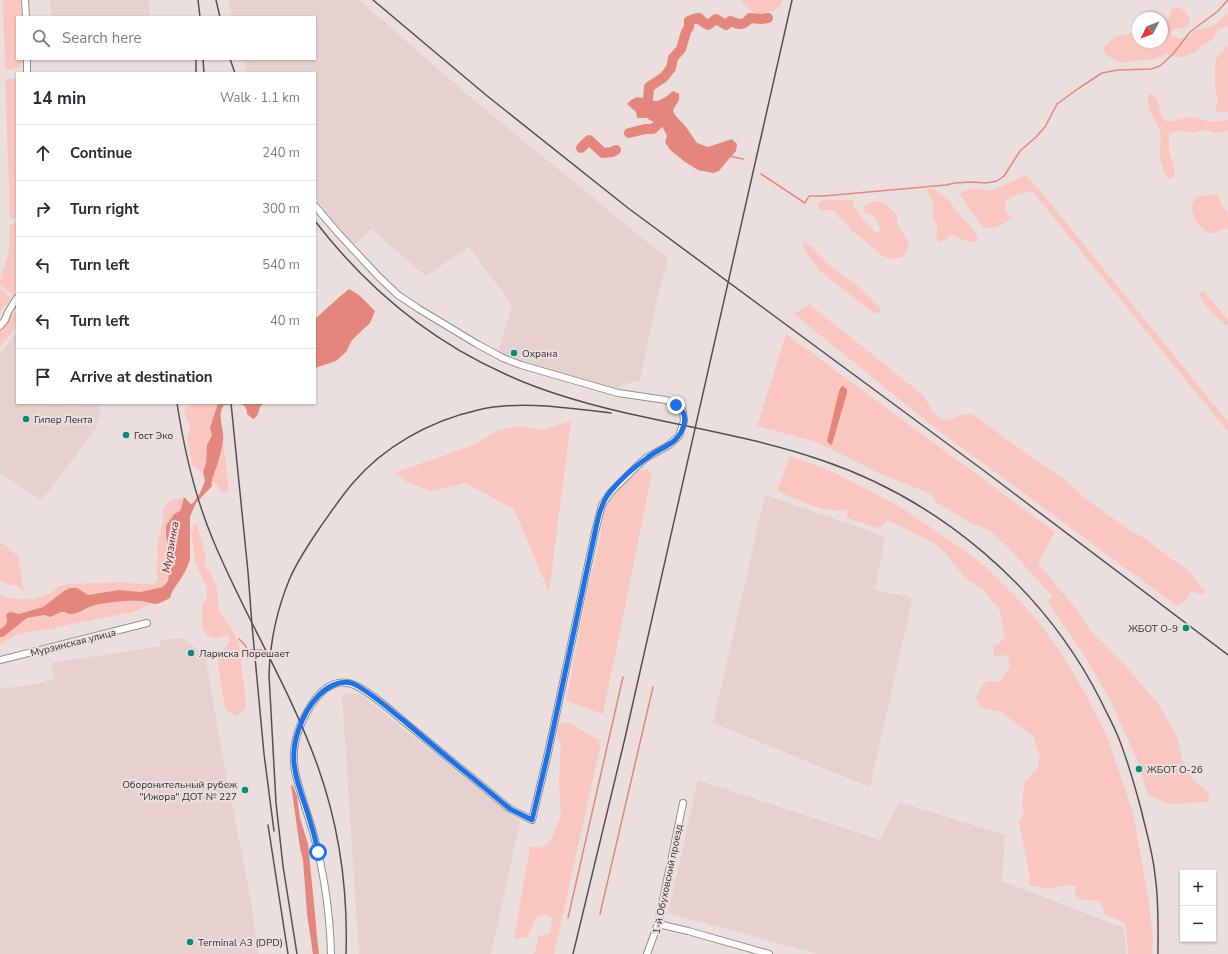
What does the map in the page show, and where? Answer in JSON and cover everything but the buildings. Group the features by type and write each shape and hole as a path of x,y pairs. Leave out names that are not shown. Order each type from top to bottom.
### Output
{"street":[{"path":"25,0 26,16"},
{"path":"27,60 27,72"},
{"path":"316,207 338,233 393,291 419,310 451,329 503,358 521,366 604,390 666,400 676,405 683,411 684,421 681,432 675,440 669,445 653,453 637,466 610,493 602,505 532,820 510,809 386,707 356,685 345,682 336,684 322,692 311,704 302,721 294,747 295,770 322,870 329,919 331,954"},
{"path":"0,326 16,300"},
{"path":"0,317 8,312"},
{"name":"Мурзинская улица","path":"0,660 147,623"},
{"name":"1-й Обуховский проезд","path":"647,954 658,924 683,803"},
{"path":"658,924 769,954"}],"shaded area":[{"path":"3,0 20,0 21,16 16,16 16,60 22,60 22,65 17,68 5,70"},
{"path":"49,0 149,0 150,16 52,16"},
{"path":"228,0 359,0 476,102 668,259 658,295 640,380 619,386 617,391 515,361 498,353 512,305 469,247 426,276 371,229 355,244 329,217 316,198 316,72 247,72 243,60 316,60 316,16 232,16"},
{"path":"741,0 783,0 779,8 759,14 754,12"},
{"path":"1172,8 1180,8 1186,12 1190,19 1190,22 1185,27 1172,30 1171,34 1173,37 1186,38 1192,34 1194,30 1215,25 1228,12 1228,26 1218,30 1212,40 1204,44 1194,53 1182,57 1166,54 1155,59 1125,63 1117,61 1106,55 1104,47 1112,39 1118,36 1132,33 1132,48 1168,48 1168,18"},
{"path":"1228,45 1228,112 1218,112 1215,108 1218,100 1215,88 1215,63 1216,59"},
{"path":"5,79 16,79 16,218 10,219"},
{"path":"1151,94 1158,100 1161,116 1167,122 1191,117 1213,122 1228,120 1228,131 1217,133 1204,130 1196,132 1177,131 1169,134 1169,152 1175,175 1172,178 1168,178 1161,162 1161,135 1158,125 1148,106 1147,96"},
{"path":"1026,175 1228,422 1228,432 1033,192 1019,194 1006,201 1005,211 1012,217 1002,224 991,228 983,227 960,194 961,192 971,189 991,191"},
{"path":"931,188 939,192 947,199 971,227 978,238 975,242 969,242 951,235 939,242 936,237 937,228 933,214 934,203 926,190"},
{"path":"1216,194 1219,196 1222,206 1228,213 1228,227 1215,233 1209,233 1205,231 1196,221 1192,206 1195,197"},
{"path":"854,200 853,205 865,222 876,233 880,230 878,223 874,217 865,213 864,208 873,202 881,202 889,207 897,215 898,226 909,244 908,249 902,257 892,259 882,256 852,231 847,224 839,218 834,210 819,209 818,204 822,201"},
{"path":"16,223 16,290 13,295 0,285 9,250 10,224"},
{"path":"804,241 833,268 860,288 880,307 880,312 875,314 820,271 807,254 803,245"},
{"path":"0,288 11,298 0,312"},
{"path":"1203,291 1228,319 1228,327 1210,311 1203,301 1199,292"},
{"path":"809,304 923,395 933,412 942,420 952,419 959,415 972,414 1064,479 1087,500 1131,531 1144,538 1191,573 1205,591 1203,595 1191,591 1187,599 1177,606 931,425 794,314"},
{"path":"14,312 16,313 16,327 0,347 0,329"},
{"path":"16,333 16,404 98,404 101,414 95,430 41,501 0,473 0,354"},
{"path":"786,334 1055,532 1038,563 1077,610 1090,630 1124,664 1160,706 1176,735 1184,764 1193,780 1209,793 1208,802 1169,804 1148,795 1136,757 1109,698 1083,653 1051,607 1048,600 1053,597 1003,542 988,530 971,523 936,502 931,494 881,474 817,442 757,426"},
{"path":"189,404 218,404 210,428 212,435 207,445 206,463 203,472 194,467 192,463 187,439 190,427 184,411"},
{"path":"571,421 549,592 514,509 465,483 431,491 405,481 396,472 474,445 496,431 520,426 544,430"},
{"path":"223,441 229,490 226,492 222,492 211,480"},
{"path":"790,456 831,471 899,506 965,551 989,570 1020,601 1041,625 1061,653 1084,691 1107,736 1133,813 1148,896 1153,937 1152,954 1128,954 1125,923 1105,914 1100,901 1080,899 1075,894 1076,886 1068,885 1048,888 1029,885 1030,877 1019,822 1024,814 1022,805 1025,782 1038,767 1040,757 1033,736 1001,712 980,707 976,698 985,682 1001,682 1003,676 1010,668 1008,657 1004,655 994,656 993,651 994,645 999,644 1005,636 1000,611 983,589 966,579 944,552 934,543 887,520 878,528 847,518 847,509 837,511 815,507 777,491"},
{"path":"647,469 652,474 603,714 566,701 606,503 638,470"},
{"path":"765,495 867,530 885,538 875,590 909,597 912,600 870,787 713,723"},
{"path":"184,497 180,511 174,514 166,526 166,537 169,546 166,555 169,566 169,574 168,581 163,587 140,592 119,590 88,595 82,591 64,591 43,607 19,614 11,612 6,616 6,624 0,629 0,595 18,599 33,599 51,593 59,586 68,584 126,582 135,584 154,584 158,580 156,570 158,560 157,545 163,521 164,507 170,501"},
{"path":"197,524 206,558 204,566 210,572 217,588 219,612 232,629 239,644 246,705 243,712 236,716 226,710 218,660 221,652 228,645 230,640 227,633 219,638 209,637 204,631 202,624 202,605 207,598 207,588 194,556 192,535 193,525"},
{"path":"0,542 18,556 24,593 17,585 11,585 2,581 0,582"},
{"path":"122,601 139,601 152,604 133,612 15,635 0,645 0,637 3,637 25,620 37,616 53,617 55,614 62,612 76,614 92,605"},
{"path":"182,638 205,655 224,764 251,900 258,954 0,954 0,689 37,684 54,678 51,663 161,646 160,640"},
{"path":"342,694 360,694 520,822 491,954 359,954"},
{"path":"567,722 599,740 600,747 554,954 533,954 536,949 538,936 549,934 553,918 545,914 537,916 527,937 514,939 530,846 540,848 548,843 552,838 561,814 559,781 561,746 558,739 557,729 559,724"},
{"path":"698,780 880,840 899,802 1005,835 1002,881 1124,928 1126,954 818,954 668,913"}],"water":[{"path":"673,91 679,94 679,100 673,110 675,115 686,127 697,143 708,147 732,139 737,144 736,151 719,171 713,173 698,170 685,162 670,150 665,142 667,136 660,122 651,121 647,118 637,118 636,112 627,104 631,100 638,97 656,101"},
{"path":"349,289 359,295 375,311 370,323 352,340 346,352 336,361 316,368 316,318"},
{"path":"843,386 847,389 847,393 833,441 830,445 827,441 839,391"},
{"path":"218,404 236,404 224,405 222,409 221,418 223,441 219,460 212,478 212,486 196,503 190,517 190,560 170,598 156,604 140,601 115,602 92,606 72,614 61,612 51,617 44,615 27,618 3,637 0,637 0,629 6,623 6,615 8,613 11,612 19,614 43,607 70,588 77,588 88,595 119,590 140,592 163,587 168,581 169,574 169,566 166,555 169,546 166,537 166,526 174,514 180,511 184,497 191,504 200,493 205,481 203,472 206,463 207,445 212,435 210,428"},
{"path":"240,404 263,404 253,419 247,414 243,405"},
{"path":"291,785 293,786 297,796 300,818 308,844 319,954 313,954 307,914 303,860"}],"waterway":[{"path":"761,174 805,203 809,196 824,196 955,183 986,183 997,181 1004,176 1020,151 1045,127 1057,104 1102,73 1118,70 1151,69 1160,66 1173,54 1190,32 1218,11 1228,0"},
{"name":"Мурзинка","path":"629,133 645,129 653,129 660,122 650,105 646,102 648,100 649,87 664,77 671,68 673,58 681,49 689,27 689,21 699,18 708,25 716,19 726,25 730,21 741,24 750,18 768,18"},
{"name":"Мурзинка","path":"581,148 589,140 603,153 616,150"},
{"path":"729,156 743,159"},
{"path":"239,639 245,645 247,650 262,650 265,653"},
{"path":"568,918 623,677"},
{"path":"600,914 653,687"}],"railway":[{"path":"198,0 200,16"},
{"path":"216,0 220,16"},
{"path":"373,0 486,95 628,208 983,470 1228,655"},
{"path":"573,954 625,738 792,0"},
{"path":"196,60 196,72"},
{"path":"203,60 204,72"},
{"path":"230,60 235,72"},
{"path":"316,222 334,245 355,267 400,309 449,344 503,373 520,381 574,400 779,447 821,460 865,477 907,499 947,524 984,553 1019,586 1050,621 1077,660 1101,701 1117,734 1136,790 1153,858 1158,914 1158,954"},
{"path":"177,404 191,473 213,540 294,709 307,738 325,789 332,812 341,859 344,883 346,954"},
{"path":"231,404 264,754 274,831"},
{"path":"297,954 283,866 276,803 269,675 271,650 278,614 285,590 300,558 340,499 365,470 393,447 425,428 460,415 494,407 527,405 561,407 611,413"},
{"path":"268,825 288,954"}],"place":[{"name":"Охрана","path":"514,353"},
{"name":"Гипер Лента","path":"26,419"},
{"name":"Гост Эко","path":"126,435"},
{"name":"ЖБОТ О-9","path":"1186,628"},
{"name":"Лариска Порешает","path":"191,653"},
{"name":"ЖБОТ О-26","path":"1139,769"},
{"name":"Оборонительный рубеж \"Ижора\" ДОТ № 227","path":"245,790"},
{"name":"Terminal A3 (DPD)","path":"190,942"}],"route":[{"path":"318,852 295,770 294,747 302,721 311,704 322,692 341,682 356,685 364,690 510,809 532,820 602,505 614,487 637,466 653,453 669,445 679,436 683,427 684,414 683,411 676,405"}]}
